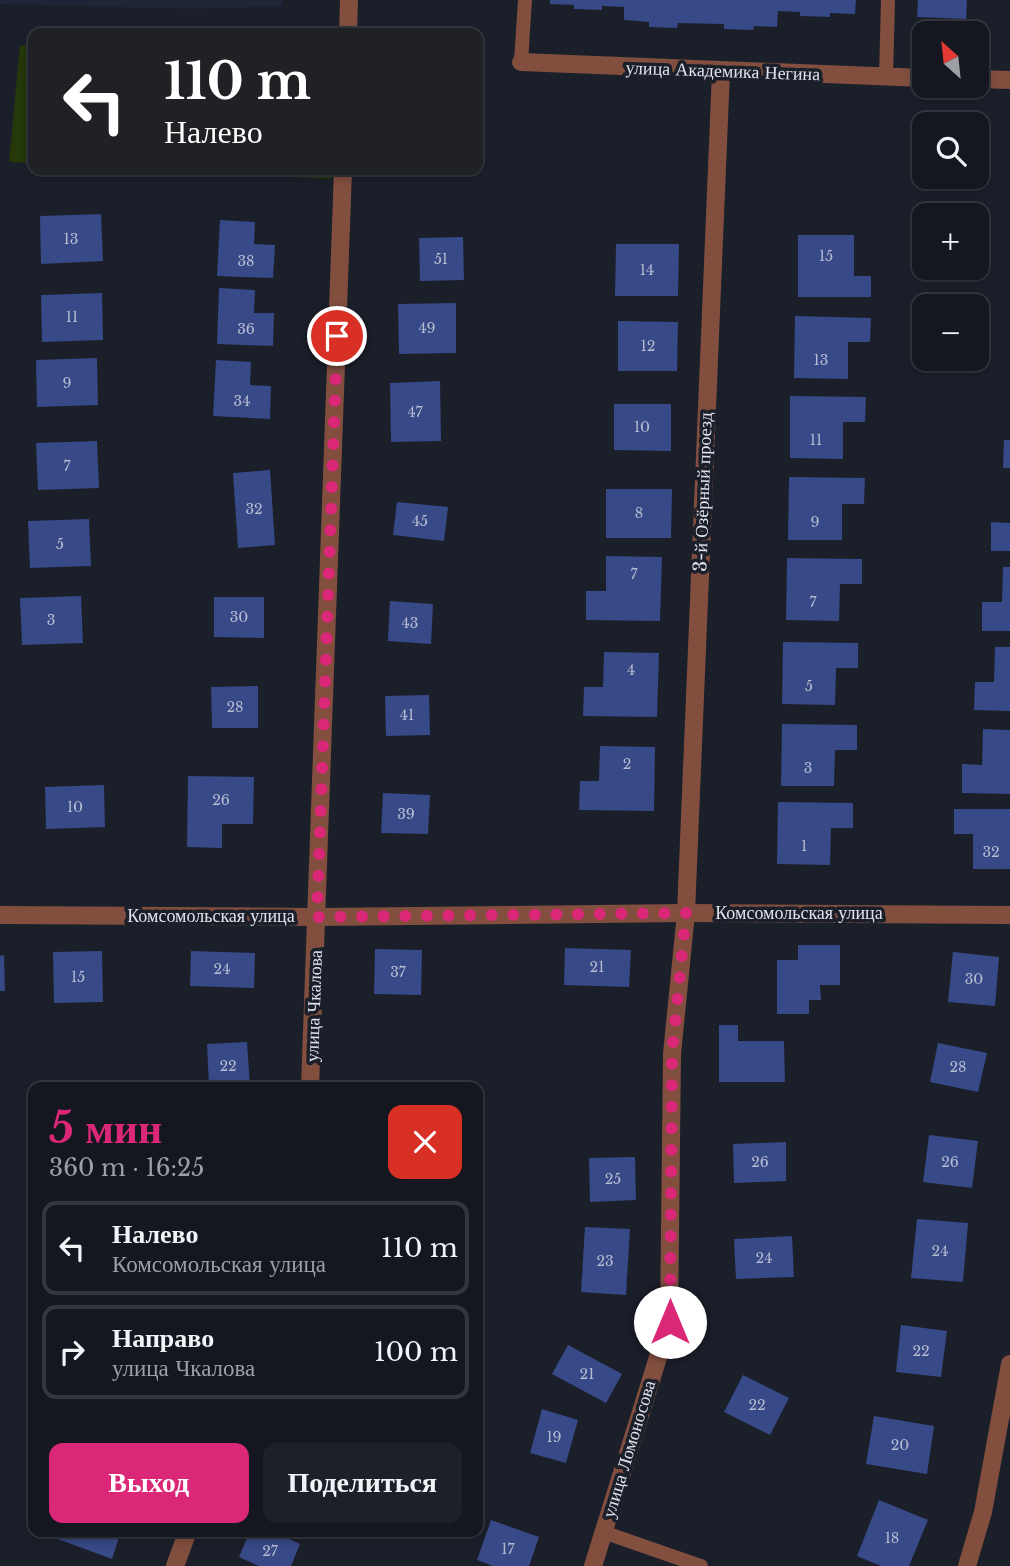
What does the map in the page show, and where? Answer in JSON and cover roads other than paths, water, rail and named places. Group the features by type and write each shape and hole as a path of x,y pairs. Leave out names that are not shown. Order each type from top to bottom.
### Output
{"street":[{"path":"348,28 349,0"},
{"name":"улица Академика Негина","path":"522,62 912,78"},
{"name":"3-й Озёрный проезд","path":"686,913 720,71"},
{"path":"989,79 1010,80"},
{"name":"улица Чкалова","path":"310,1082 343,175"},
{"name":"улица Ломоносова","path":"593,1566 670,1322 672,1054 686,913"},
{"name":"Комсомольская улица","path":"0,915 1010,915"},
{"path":"967,1566 983,1512 1010,1364"},
{"path":"175,1566 186,1537"}],"lane":[{"path":"522,62 525,0"},
{"path":"886,77 888,0"},
{"path":"603,1532 701,1566"}]}
